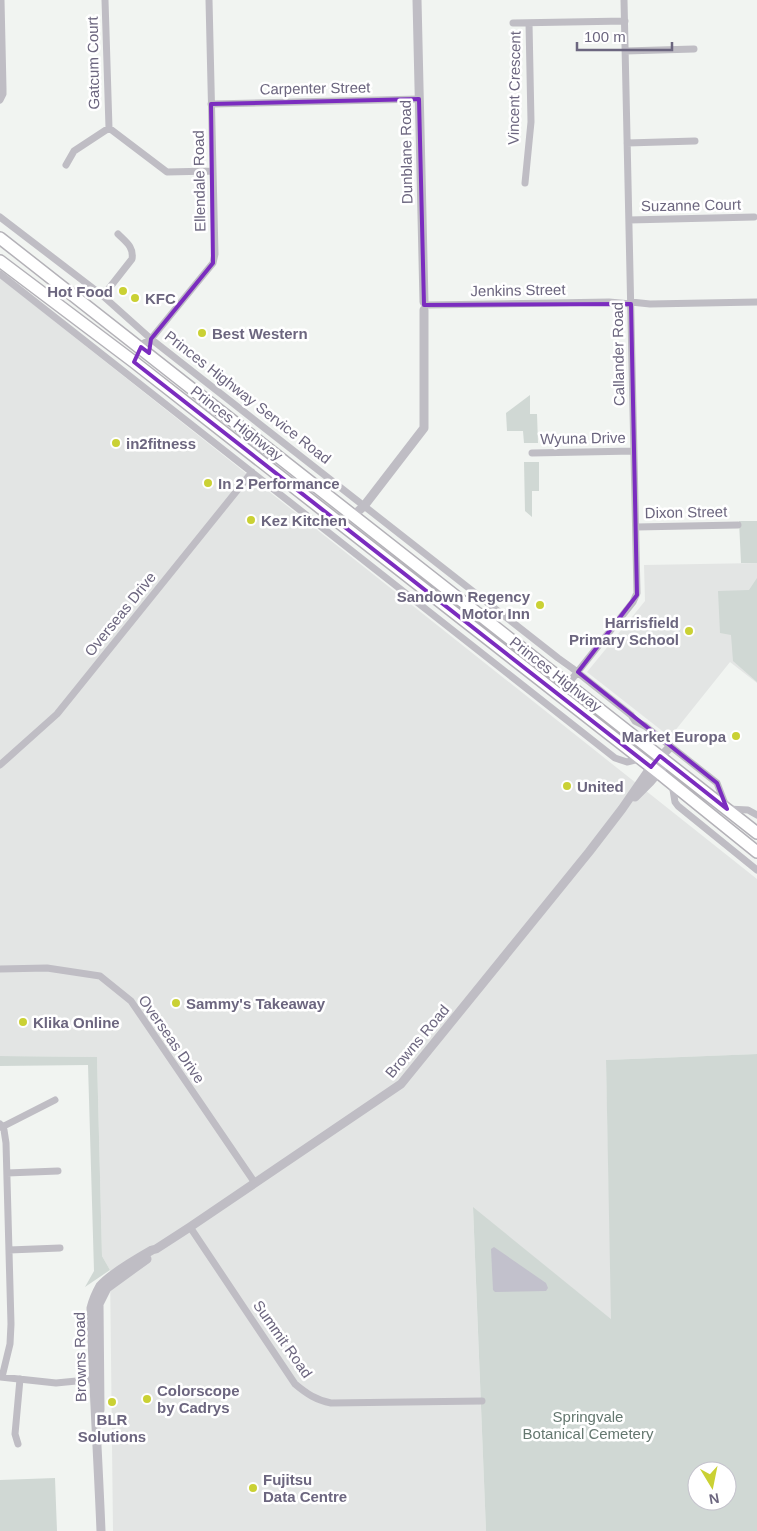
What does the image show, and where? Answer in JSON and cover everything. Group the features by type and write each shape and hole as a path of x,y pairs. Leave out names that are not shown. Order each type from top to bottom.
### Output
{"highway":[{"name":"Princes Highway","path":"0,238 757,833"},
{"name":"Princes Highway","path":"0,261 134,362 755,848"},
{"path":"134,362 141,347"},
{"path":"354,515 353,524 355,527 400,563 422,589"}],"street":[{"path":"0,100 3,94 1,0"},
{"name":"Gatcum Court","path":"106,0 108,128 167,172 212,171"},
{"name":"Ellendale Road","path":"141,347 151,339 213,263 215,254 209,0"},
{"name":"Dunblane Road","path":"354,515 364,506 424,428 425,306 417,0"},
{"name":"Callander Road","path":"568,684 636,597 624,0"},
{"name":"Vincent Crescent","path":"512,23 625,21"},
{"name":"Vincent Crescent","path":"525,183 530,122 529,23"},
{"path":"625,51 694,50"},
{"name":"Carpenter Street","path":"211,104 419,99"},
{"path":"66,165 74,151 108,128"},
{"path":"627,143 696,141"},
{"name":"Suzanne Court","path":"629,220 754,217"},
{"name":"Princes Highway Service Road","path":"0,218 103,296 151,339 578,672 631,715 635,721 645,726 718,783 727,809"},
{"path":"103,296 132,259 133,252 130,246 118,234"},
{"path":"0,274 615,758 627,762 639,759"},
{"name":"Jenkins Street","path":"425,306 609,302 650,304 757,302"},
{"path":"151,339 150,348 152,356"},
{"name":"Wyuna Drive","path":"532,453 634,451"},
{"name":"Overseas Drive","path":"0,766 58,714 252,472"},
{"path":"364,506 363,515 366,524"},
{"name":"Dixon Street","path":"636,527 738,525"},
{"name":"Browns Road","path":"101,1531 97,1382 91,1308 95,1294 101,1284 152,1250 156,1250 401,1084 655,770 670,747"},
{"path":"672,784 675,802 678,806 757,870"},
{"path":"727,809 748,810 757,815"},
{"name":"Overseas Drive","path":"0,969 47,968 100,976 131,1001 254,1183"},
{"path":"55,1100 1,1126 6,1143 11,1336 1,1377 56,1383 97,1382"},
{"path":"6,1173 58,1171"},
{"name":"Summit Road","path":"190,1227 295,1384 306,1394 317,1400 331,1403 482,1401"},
{"path":"9,1250 60,1248"},
{"path":"18,1444 15,1434 20,1379"}],"highlighted area":[{"path":"419,99 424,305 631,304 637,595 578,672 717,783 727,809 660,756 651,767 134,362 141,347 149,353 151,339 213,263 211,104"}],"shaded area":[{"path":"0,278 757,879 757,1054 606,1060 612,1320 473,1208 486,1531 113,1531 110,1270 102,1256 97,1057 0,1056"},
{"name":"Harrisfield Primary School","path":"757,563 757,683 730,662 670,737 587,672 645,601 644,565"},
{"path":"494,1247 546,1283 548,1288 546,1291 495,1292 493,1290 491,1249"}],"green space":[{"path":"530,395 530,414 537,414 538,443 524,443 523,431 507,431 506,413"},
{"path":"524,462 539,462 539,491 532,491 532,517 525,511"},
{"path":"739,521 757,521 757,563 741,563"},
{"path":"757,578 757,682 733,661 731,635 720,633 718,591 749,590"},
{"name":"Springvale Botanical Cemetery","path":"757,1054 757,1531 486,1531 473,1207 611,1319 606,1060"},
{"path":"0,1056 97,1057 102,1256 110,1270 85,1287 94,1271 88,1065 0,1066"},
{"path":"55,1478 57,1531 0,1531 0,1480"}],"place":[{"name":"Hot Food","path":"123,291"},
{"name":"KFC","path":"135,298"},
{"name":"Best Western","path":"202,333"},
{"name":"in2fitness","path":"116,443"},
{"name":"In 2 Performance","path":"208,483"},
{"name":"Kez Kitchen","path":"251,520"},
{"name":"Sandown Regency Motor Inn","path":"540,605"},
{"name":"Harrisfield Primary School","path":"689,631"},
{"name":"Market Europa","path":"736,736"},
{"name":"United","path":"567,786"},
{"name":"Sammy's Takeaway","path":"176,1003"},
{"name":"Klika Online","path":"23,1022"},
{"name":"Colorscope by Cadrys","path":"147,1399"},
{"name":"BLR Solutions","path":"112,1402"},
{"name":"Fujitsu Data Centre","path":"253,1488"}]}
